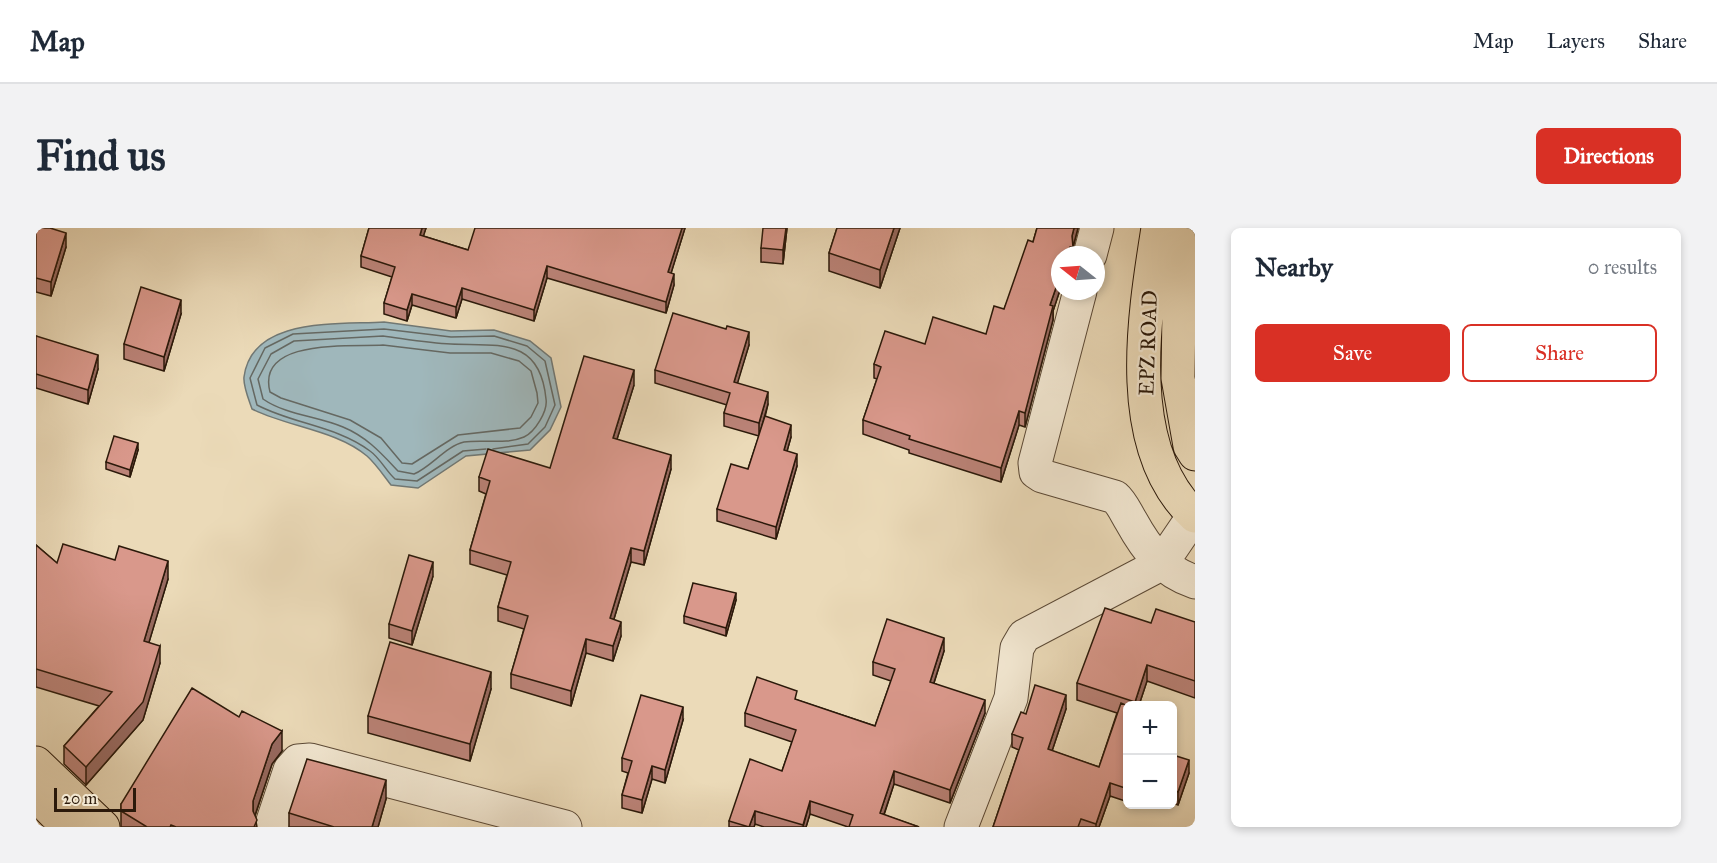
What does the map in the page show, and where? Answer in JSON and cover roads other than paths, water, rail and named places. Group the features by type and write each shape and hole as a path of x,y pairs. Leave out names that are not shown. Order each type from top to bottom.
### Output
{"main road":[{"name":"EPZ ROAD","path":"1158,228 1144,341 1146,408 1155,456 1174,494 1195,515"},
{"name":"EPZ ROAD","path":"1190,228 1179,309 1178,378 1190,446 1195,454"},
{"path":"36,763 103,827"}],"street":[{"path":"1092,246 1097,228"},
{"path":"1078,300 1035,468 1042,476 1115,497 1143,543 1161,564 1179,576 1195,582"},
{"path":"961,827 1011,698 1017,648 1024,636 1161,564 1195,515"},
{"path":"271,827 290,770 298,761 310,760 565,827"}],"water":[{"path":"384,322 451,331 494,330 530,341 551,358 561,407 550,430 530,450 466,456 418,488 391,485 367,456 341,440 252,409 245,389 244,377 250,357 263,343 280,334 300,328"}]}
